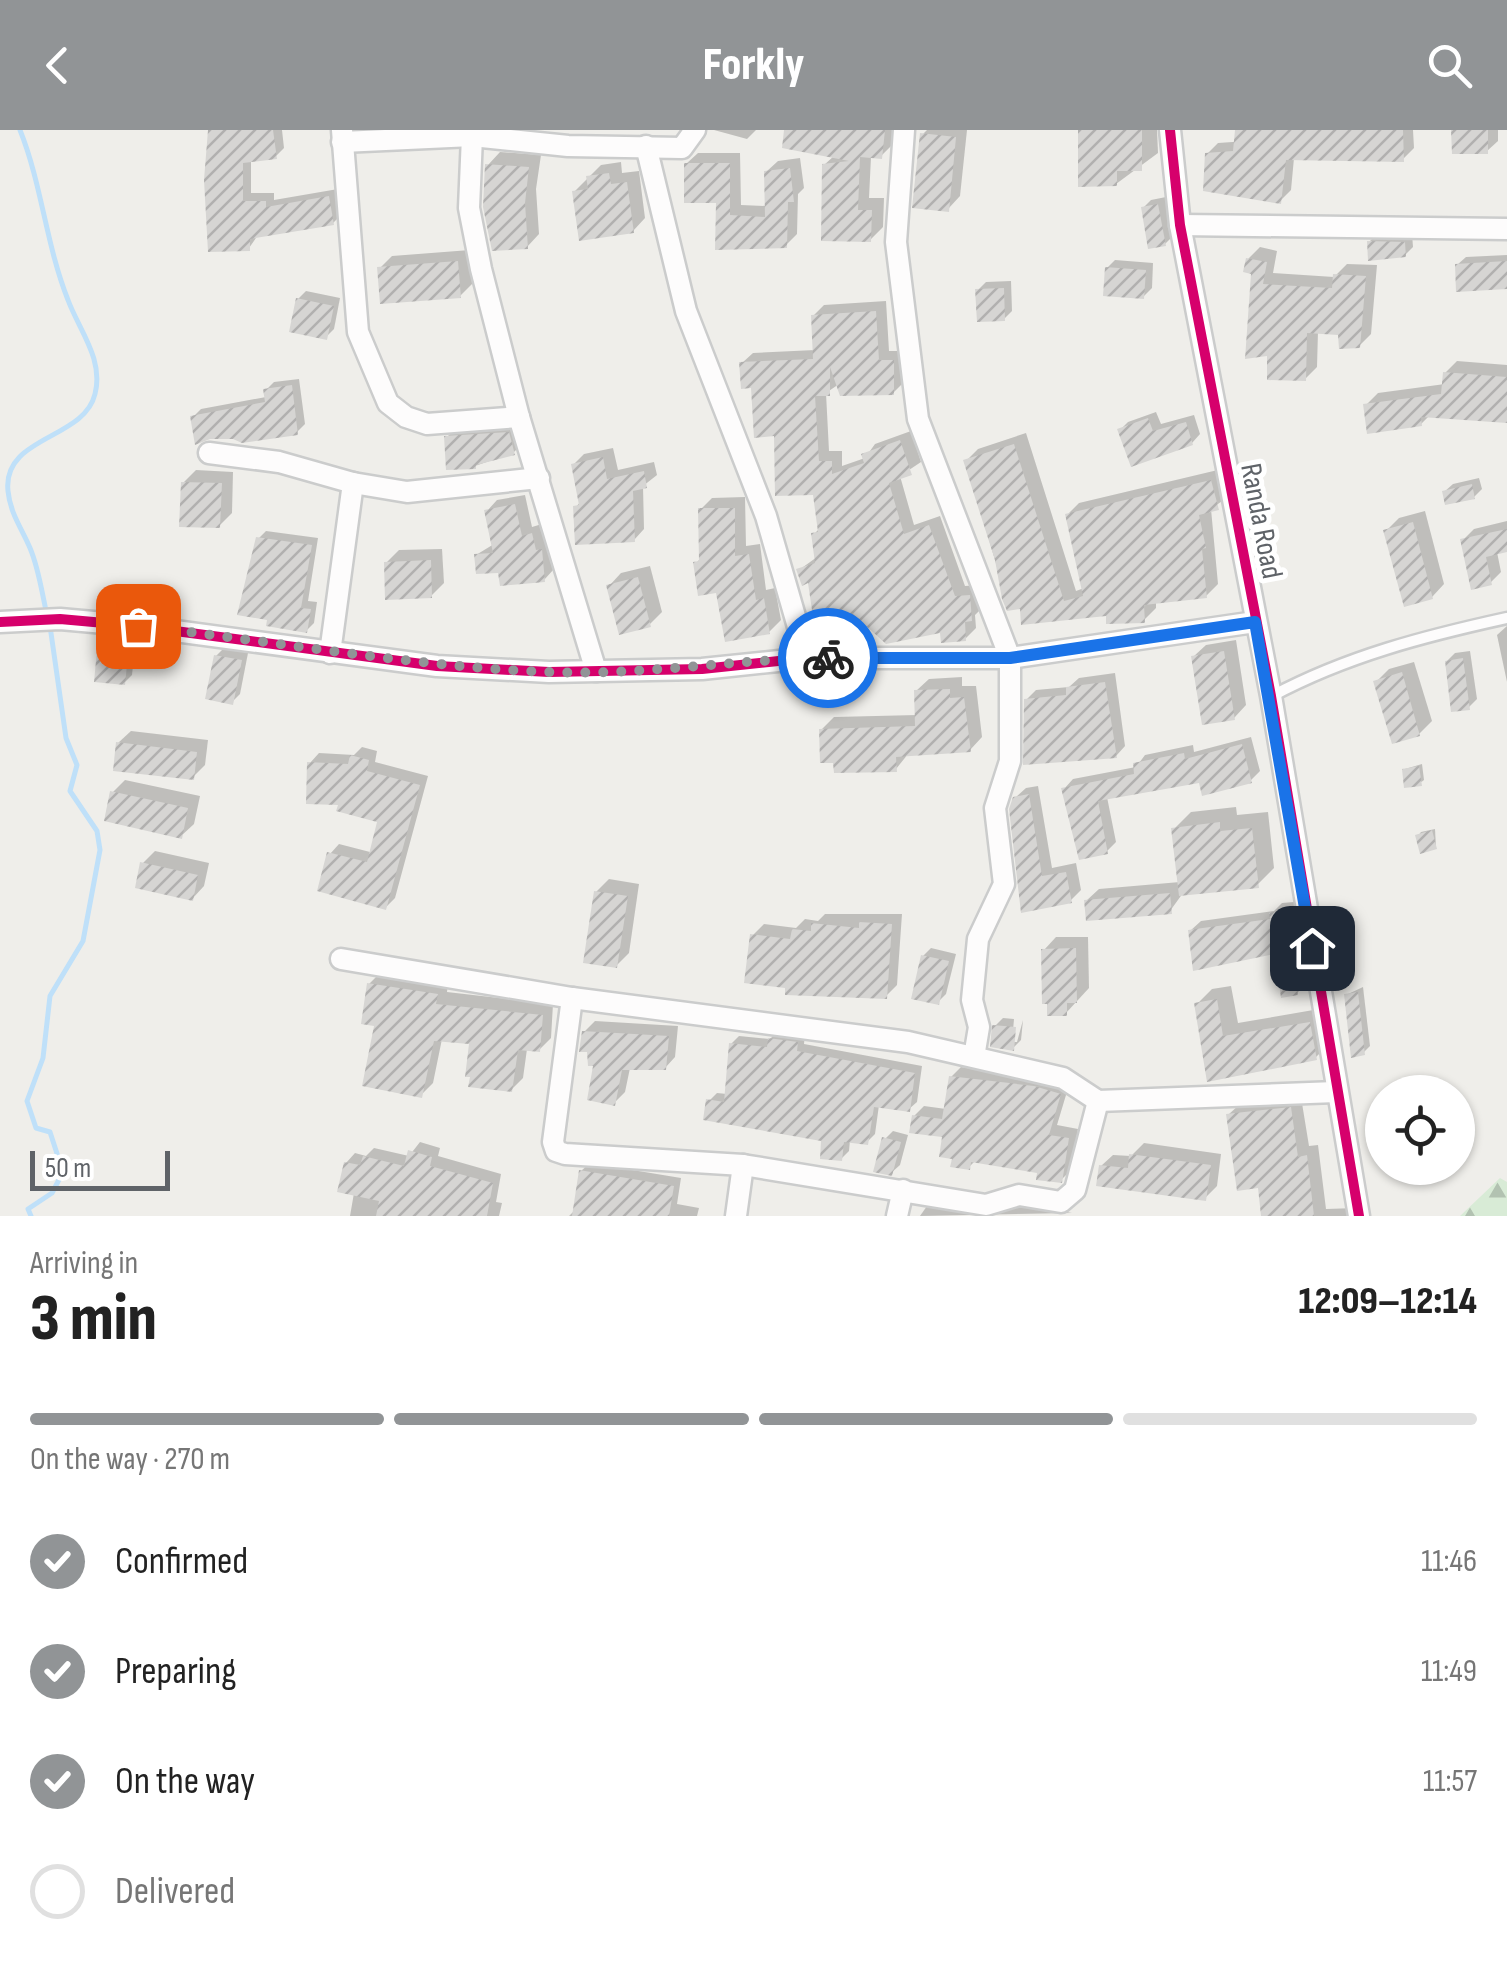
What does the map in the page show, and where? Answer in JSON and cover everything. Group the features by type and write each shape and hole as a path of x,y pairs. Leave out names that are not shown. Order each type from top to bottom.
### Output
{"street":[{"path":"519,417 427,424 406,417 388,403 358,332 342,136 472,136 568,146 682,148 695,130"},
{"path":"904,130 896,242 918,419 1010,658 1010,761 995,808 1004,884 978,939 972,1000 979,1027 974,1057"},
{"name":"Randa Road","path":"1170,130 1180,226 1271,696 1359,1216"},
{"path":"472,136 469,208 519,417 596,671"},
{"path":"646,146 686,311 766,516 807,658"},
{"path":"1180,226 1507,229"},
{"path":"209,453 279,462 353,483 407,492 539,478"},
{"path":"330,653 353,483"},
{"path":"0,622 60,619 138,626 437,666 596,671 702,669 807,658 1010,658 1255,622"},
{"path":"340,959 572,998 908,1042 1063,1078 1098,1101 1336,1092"},
{"path":"572,998 553,1142 556,1151 743,1165 986,1205 1018,1195 1065,1200 1074,1190 1098,1101"},
{"path":"736,1216 743,1165"},
{"path":"897,1216 903,1190"}],"lane":[{"path":"1271,696 1316,672 1371,652 1507,618"}],"green space":[{"path":"1500,1178 1507,1182 1507,1216 1460,1216"}],"building":[{"path":"208,130 273,130 277,159 243,163 243,201 266,201 266,207 329,196 334,225 250,239 250,251 208,252 204,180"},
{"path":"784,130 885,130 882,159 860,157 858,210 872,210 871,242 821,241 822,164 849,161 782,148"},
{"path":"1078,130 1142,130 1142,171 1117,171 1117,186 1078,187"},
{"path":"1235,130 1403,130 1404,162 1286,160 1281,204 1203,191 1205,153 1233,151"},
{"path":"1451,130 1488,130 1488,154 1452,154"},
{"path":"920,133 956,137 949,212 912,208"},
{"path":"684,163 730,163 730,215 765,217 764,171 790,168 794,202 788,202 787,248 715,250 716,203 684,203"},
{"path":"485,164 529,167 525,203 528,249 492,251 483,207"},
{"path":"609,173 611,184 627,182 634,233 579,241 572,191 588,189 586,176"},
{"path":"1158,204 1166,246 1148,249 1141,207"},
{"path":"1367,241 1405,242 1406,257 1368,261"},
{"path":"1246,258 1267,262 1263,284 1332,288 1333,274 1366,276 1360,348 1339,349 1338,335 1307,333 1306,381 1267,380 1267,356 1245,359 1251,274 1243,272"},
{"path":"458,261 461,298 380,304 377,267"},
{"path":"1507,261 1507,289 1456,292 1455,264"},
{"path":"1105,267 1146,270 1144,299 1103,296"},
{"path":"1004,288 1005,321 977,322 975,289"},
{"path":"296,298 334,306 327,340 289,332"},
{"path":"876,311 879,360 894,360 894,395 840,396 830,367 830,396 815,396 819,461 832,461 832,474 864,463 861,454 900,440 912,475 889,483 904,534 929,525 955,596 970,595 972,621 965,622 966,641 941,643 940,633 886,644 852,613 855,639 817,644 808,583 802,586 796,569 815,563 811,533 818,532 813,495 775,496 774,436 754,438 751,388 741,389 739,362 813,359 811,315"},
{"path":"1443,372 1507,377 1507,423 1421,417 1422,426 1367,434 1363,404 1441,394"},
{"path":"292,385 298,435 242,443 210,439 195,445 190,416 265,402 263,389"},
{"path":"1148,418 1153,431 1186,422 1193,445 1131,467 1117,429"},
{"path":"509,432 515,455 476,465 476,469 446,470 444,436"},
{"path":"1014,444 1064,601 1083,596 1065,514 1211,480 1219,510 1199,515 1206,548 1202,549 1207,598 1144,605 1145,623 1106,624 1106,616 1021,625 1020,609 1007,611 1002,599 995,560 963,460"},
{"path":"603,457 607,479 644,471 647,488 633,491 635,542 575,545 573,506 579,505 571,464"},
{"path":"181,482 222,483 220,528 179,527"},
{"path":"1472,484 1475,499 1445,505 1442,491"},
{"path":"515,504 522,536 532,533 536,550 542,549 545,582 500,586 498,573 476,574 474,554 493,553 484,510"},
{"path":"698,508 735,508 735,556 749,554 756,600 764,598 770,634 725,642 716,593 698,596 693,562 699,561"},
{"path":"1413,522 1433,599 1404,607 1383,530"},
{"path":"1507,529 1507,552 1486,557 1492,585 1471,590 1460,539"},
{"path":"256,537 312,545 301,608 311,609 307,633 266,626 267,620 237,615"},
{"path":"431,560 432,598 385,600 384,562"},
{"path":"638,577 651,627 619,635 606,585"},
{"path":"98,640 129,644 125,685 94,682"},
{"path":"1224,651 1235,720 1202,725 1191,656"},
{"path":"214,655 242,660 233,705 205,699"},
{"path":"1463,658 1470,710 1451,712 1445,661"},
{"path":"1402,672 1420,736 1392,744 1373,681"},
{"path":"1105,682 1117,758 1023,765 1024,699 1066,695 1066,687"},
{"path":"950,689 950,698 964,697 971,752 896,757 897,772 834,773 833,763 820,763 819,729 915,726 914,690"},
{"path":"116,742 197,752 194,780 113,771"},
{"path":"1242,744 1252,783 1202,796 1199,783 1098,801 1108,854 1079,860 1061,788 1134,774 1133,763 1184,753 1185,759"},
{"path":"350,755 369,760 367,771 420,785 386,910 317,891 327,852 367,862 377,822 336,811 338,805 306,804 307,762 348,764"},
{"path":"1419,766 1422,786 1404,788 1402,769"},
{"path":"110,791 188,808 182,839 104,821"},
{"path":"1029,794 1042,876 1066,872 1072,903 1021,913 1009,809 1013,797"},
{"path":"1220,822 1220,831 1252,828 1259,888 1179,896 1171,828"},
{"path":"1432,830 1437,849 1420,854 1415,835"},
{"path":"140,862 198,875 193,901 135,888"},
{"path":"594,891 628,896 617,968 583,963"},
{"path":"1170,893 1172,914 1086,921 1084,900"},
{"path":"1284,911 1298,995 1281,998 1275,954 1193,971 1188,930 1270,919 1269,913"},
{"path":"859,922 892,924 887,999 785,995 785,988 744,983 750,934 790,939 792,929 811,931 811,923 859,928"},
{"path":"1076,948 1077,1003 1067,1003 1067,1016 1047,1016 1047,1004 1042,1004 1041,949"},
{"path":"921,955 949,961 939,1005 911,999"},
{"path":"367,983 438,994 436,1004 543,1015 540,1052 518,1050 512,1092 468,1087 470,1077 465,1077 469,1044 434,1041 422,1098 362,1086 374,1026 361,1024"},
{"path":"1358,992 1365,1055 1351,1058 1344,994"},
{"path":"1217,999 1223,1036 1310,1022 1317,1060 1207,1082 1194,1003"},
{"path":"992,1025 1016,1027 1014,1051 990,1047"},
{"path":"582,1031 669,1036 666,1070 622,1070 615,1106 587,1100 593,1066 588,1066 587,1052 579,1052"},
{"path":"768,1038 798,1042 797,1051 915,1073 910,1112 874,1107 868,1145 844,1142 842,1161 820,1159 821,1141 703,1120 706,1099 724,1102 729,1043 767,1047"},
{"path":"949,1076 1034,1086 1061,1094 1049,1135 1069,1138 1062,1183 1036,1180 1037,1173 971,1162 970,1170 950,1167 952,1159 939,1157 942,1137 909,1133 912,1115 942,1119"},
{"path":"1291,1107 1298,1157 1307,1155 1314,1216 1261,1216 1258,1188 1237,1191 1226,1114"},
{"path":"882,1137 901,1142 892,1176 873,1172"},
{"path":"408,1150 432,1157 430,1166 493,1183 487,1216 376,1216 379,1201 337,1192 344,1162 360,1165 363,1156 404,1166"},
{"path":"1129,1154 1211,1165 1206,1201 1096,1186 1099,1165 1128,1168"},
{"path":"579,1170 674,1186 669,1216 572,1216"}],"waterway":[{"path":"20,130 61,279 89,345 97,381 88,409 76,421 30,448 10,473 11,507 33,556 47,615"},
{"path":"31,1216 28,1209 52,1193 63,1172 50,1132 36,1128 27,1101 43,1058 50,996 83,941 100,850 97,831 70,791 77,765 66,738 50,626"}],"cycle path":[{"path":"1170,130 1180,225 1271,696 1359,1216"},
{"path":"0,622 60,619 138,626 437,666 549,672 702,669 807,658 1010,658 1255,622"}],"way so far":[{"path":"138,626 437,666 549,672 702,669 828,658"}],"route":[{"path":"828,658 1010,658 1255,622 1271,696 1312,948"}]}
